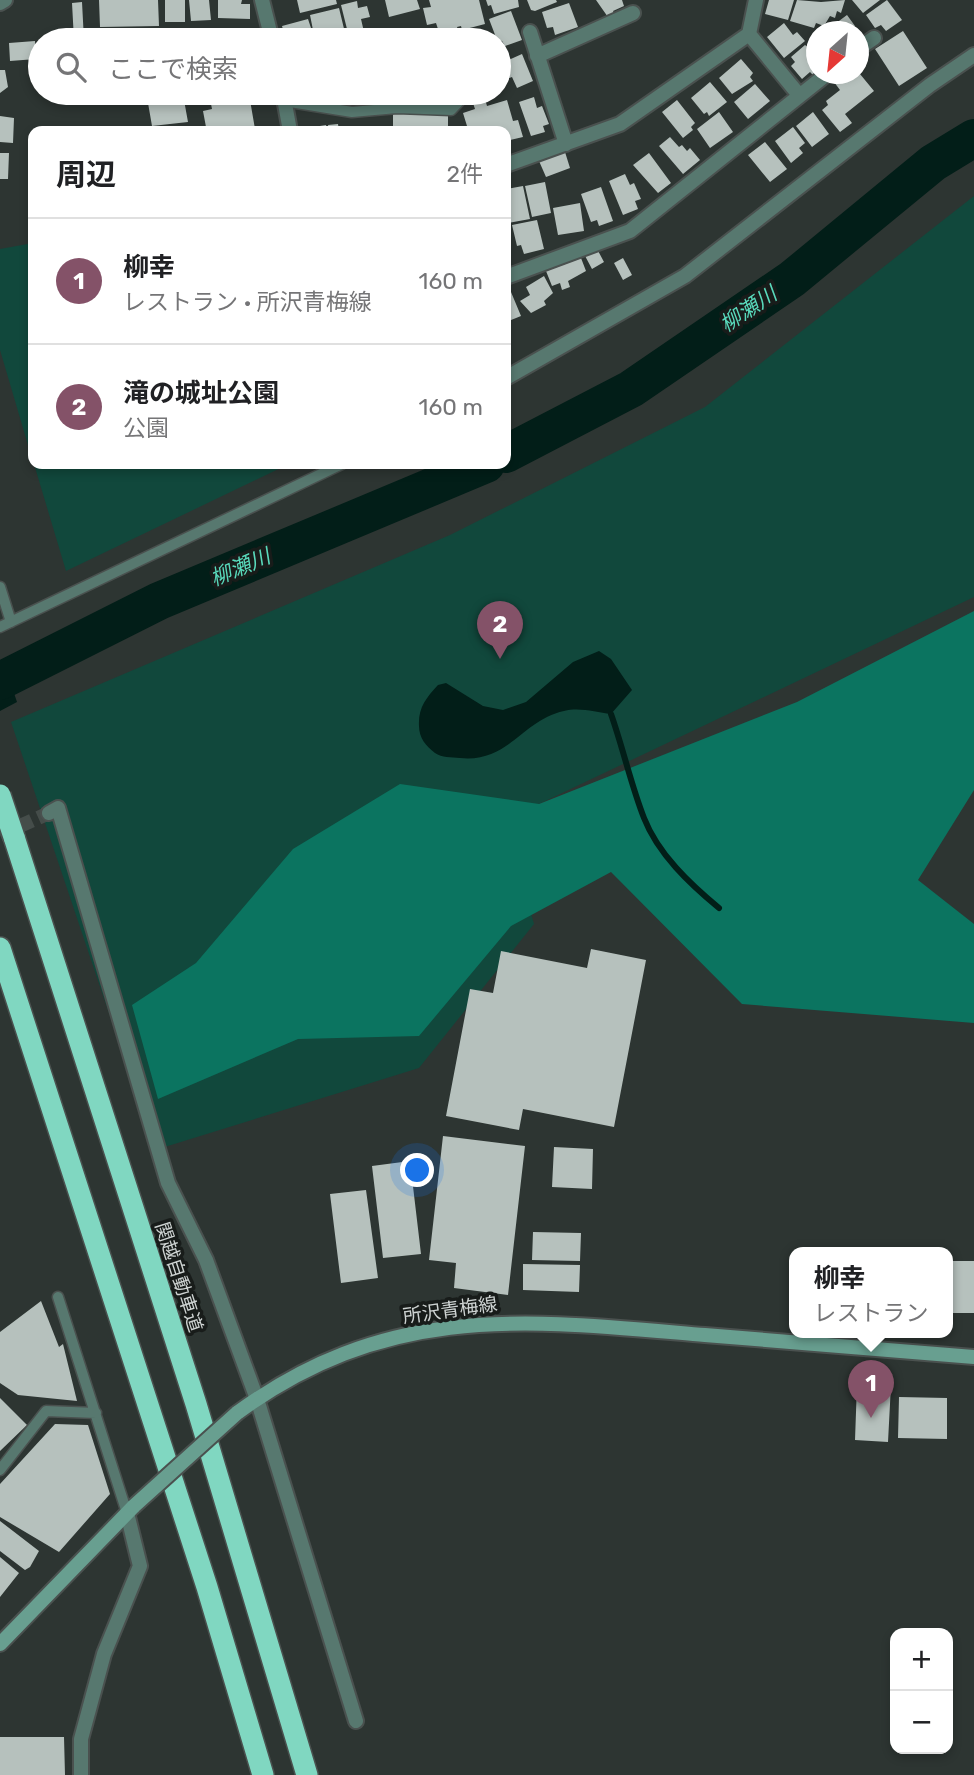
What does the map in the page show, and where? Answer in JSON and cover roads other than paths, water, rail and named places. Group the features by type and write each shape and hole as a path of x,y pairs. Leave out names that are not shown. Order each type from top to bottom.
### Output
{"highway":[{"name":"関越自動車道","path":"0,795 196,1404 307,1775"},
{"path":"0,948 207,1587 263,1775"}],"main road":[{"name":"所沢青梅線","path":"0,1644 130,1509 237,1413 310,1369 354,1351 424,1330 464,1324 550,1322 974,1357"}],"street":[{"path":"0,3 5,0"},
{"path":"262,0 269,28"},
{"path":"511,163 620,124 749,34 756,0"},
{"path":"537,56 633,13"},
{"path":"530,32 566,144"},
{"path":"749,34 799,95"},
{"path":"869,42 874,38"},
{"path":"511,375 685,276 930,85 974,55"},
{"path":"511,275 629,231 814,84"},
{"path":"285,105 289,126"},
{"path":"49,813 58,808 168,1183 206,1260 257,1399 355,1721"},
{"path":"81,1775 80,1739 101,1667 140,1566 130,1509"}],"lane":[{"path":"320,105 352,112 397,108 451,110 456,105"},
{"path":"0,627 332,469"},
{"path":"0,587 11,622"},
{"path":"58,1297 130,1509"},
{"path":"0,1470 46,1411 96,1412"}],"waterway":[{"name":"柳瀬川","path":"511,451 631,389 792,279 933,163 974,138"},
{"name":"柳瀬川","path":"0,681 159,601 474,469"},
{"path":"611,714 635,793 650,831 676,868 719,908"}],"tunnel":[{"path":"0,835 49,813"}],"place":[{"name":"滝の城址公園","path":"500,659"},
{"name":"柳幸","path":"871,1418"}]}
